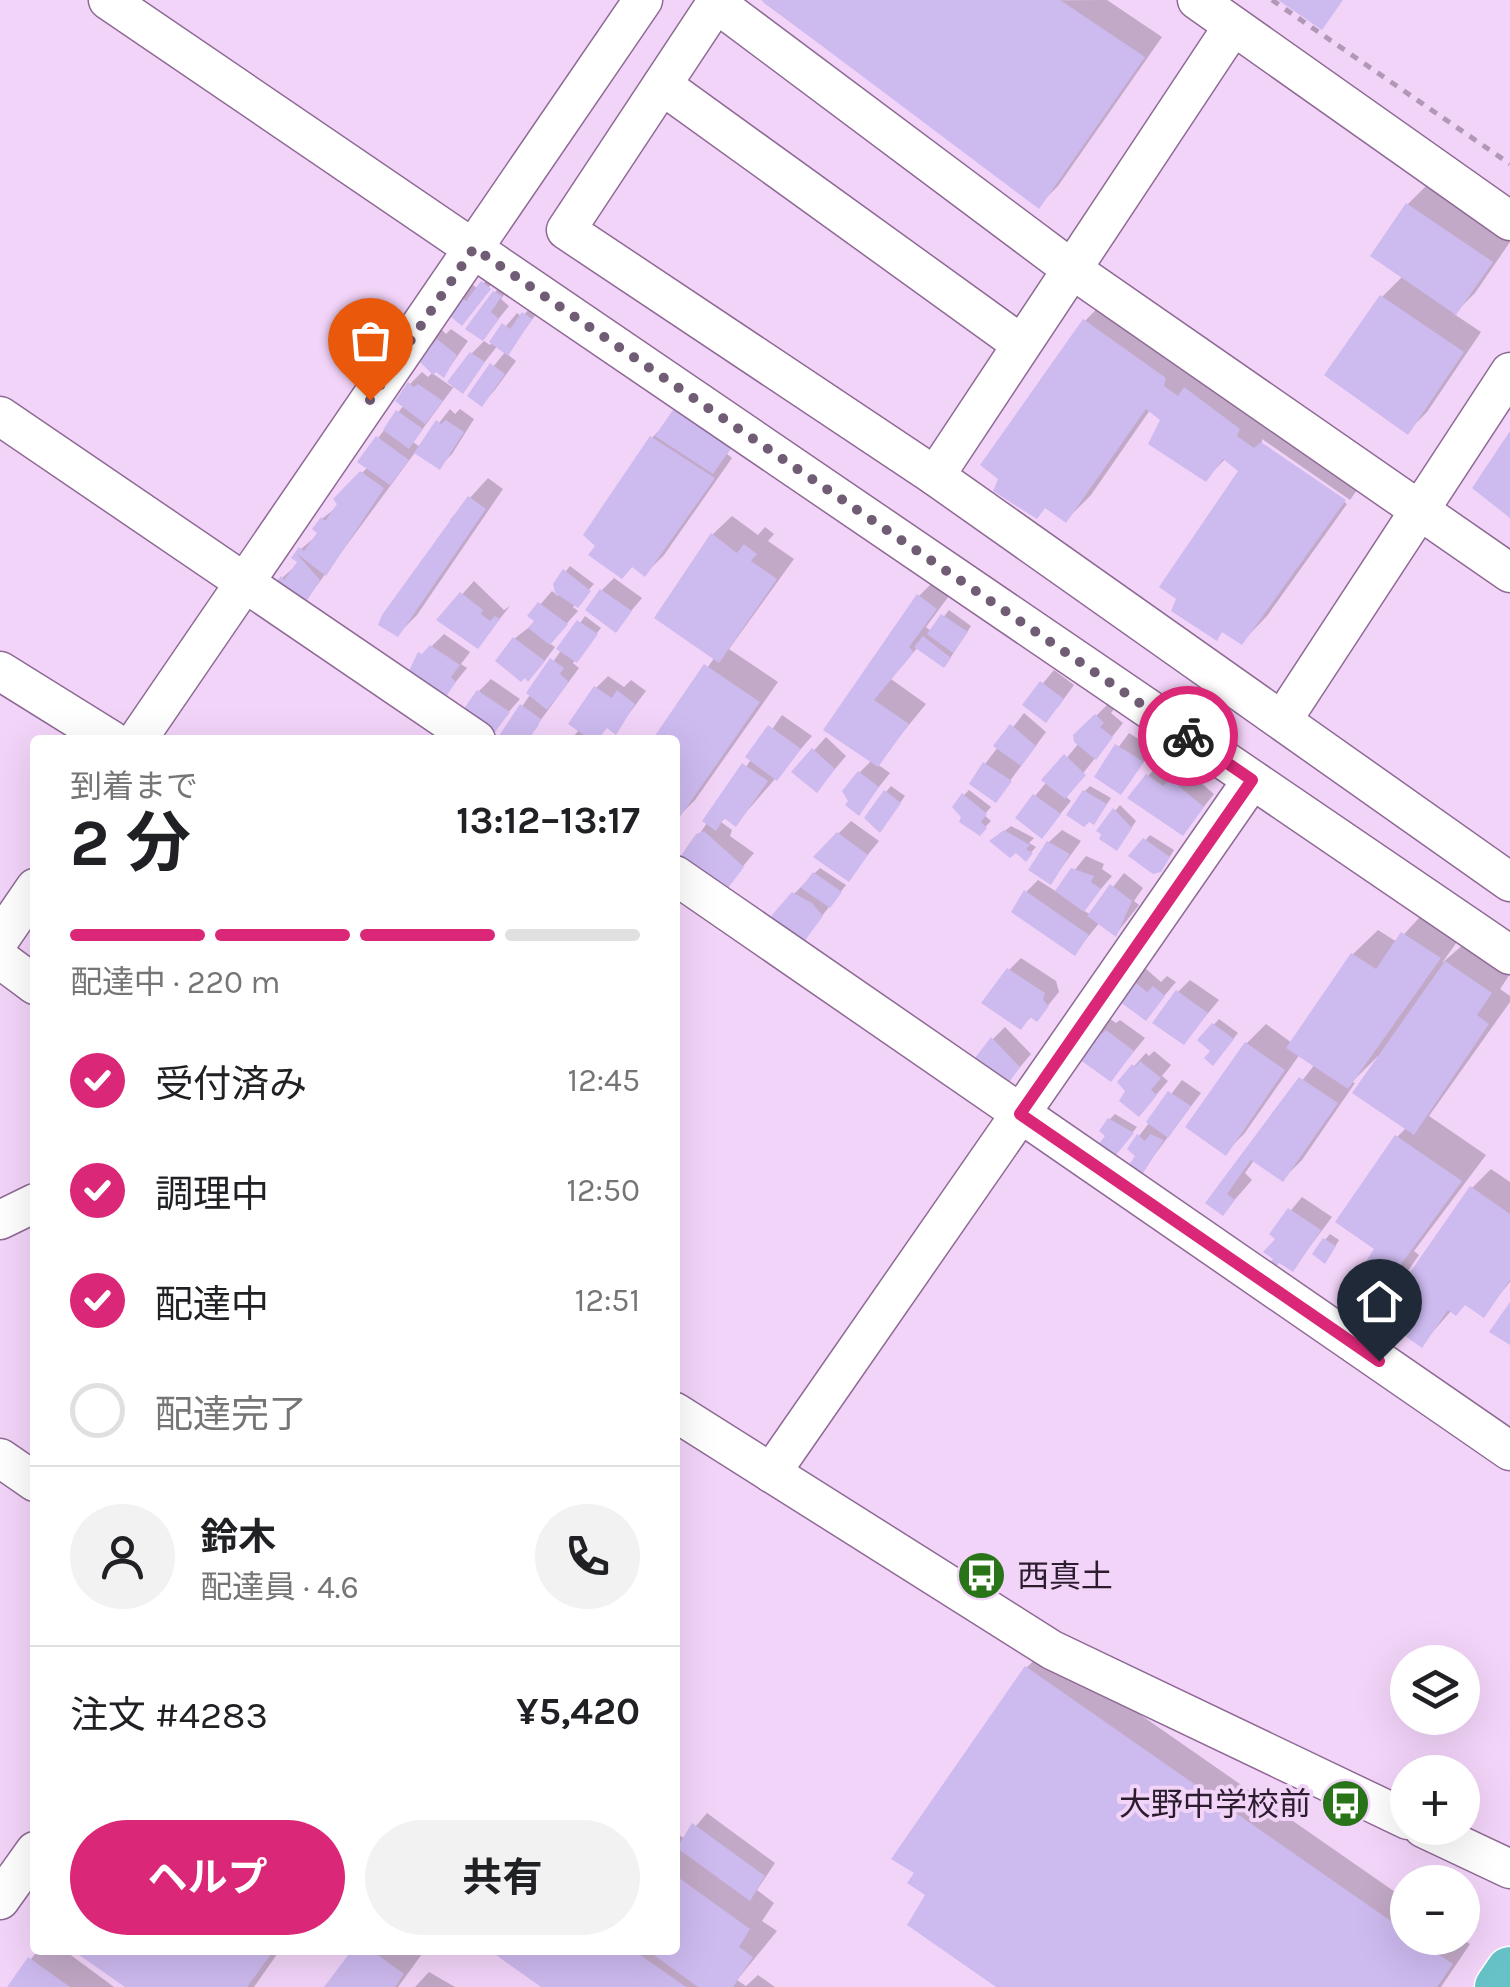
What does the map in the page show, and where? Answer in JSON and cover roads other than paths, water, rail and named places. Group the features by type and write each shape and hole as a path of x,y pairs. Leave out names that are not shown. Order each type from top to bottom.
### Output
{"main road":[{"path":"1500,1987 1510,1972"}],"street":[{"path":"108,0 1510,955"},
{"path":"139,735 643,0"},
{"path":"1197,0 1510,221"},
{"path":"1510,573 1070,268 717,1 566,230 936,476 1510,882"},
{"path":"936,476 1070,268 1234,26"},
{"path":"662,85 1021,344"},
{"path":"1284,719 1510,372"},
{"path":"0,416 469,735"},
{"path":"0,671 103,735"},
{"path":"771,1473 1252,780"},
{"path":"680,878 1510,1451"},
{"path":"0,940 30,895"},
{"path":"0,959 30,982"},
{"path":"0,1220 30,1205"},
{"path":"680,1415 1052,1650 1390,1811"},
{"path":"0,1458 30,1479"},
{"path":"1458,1845 1510,1870"}],"place":[{"name":"西真土","path":"982,1576"},
{"name":"大野中学校前","path":"1346,1804"}]}
